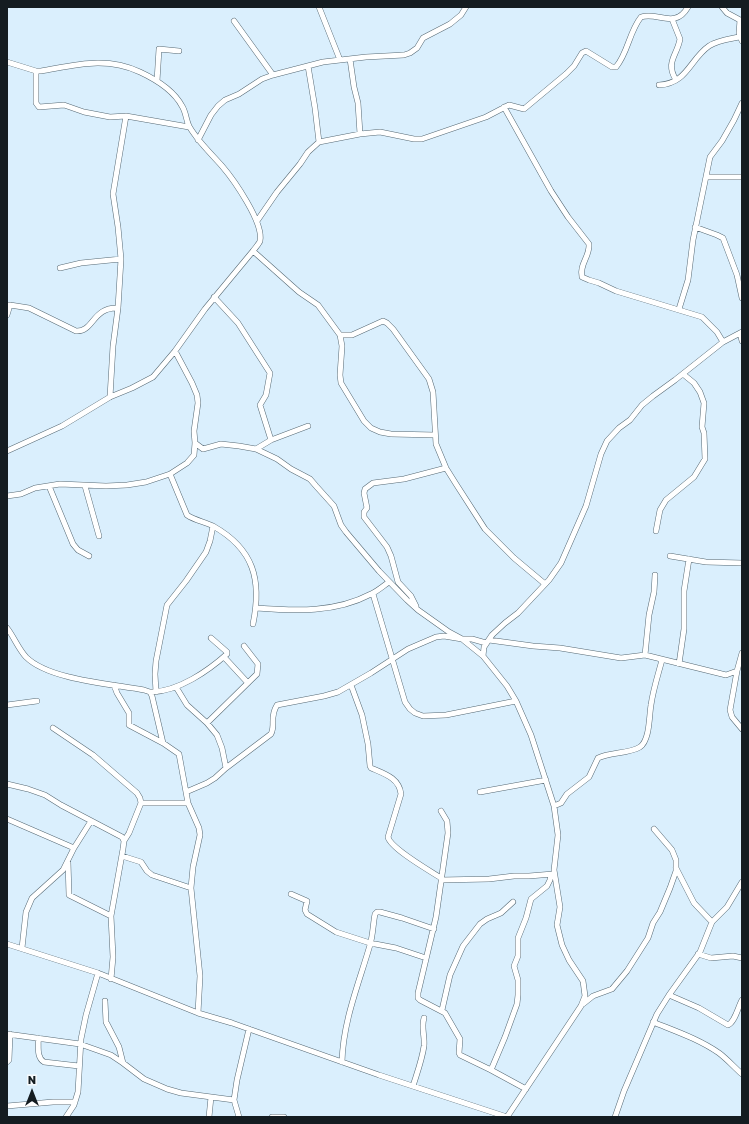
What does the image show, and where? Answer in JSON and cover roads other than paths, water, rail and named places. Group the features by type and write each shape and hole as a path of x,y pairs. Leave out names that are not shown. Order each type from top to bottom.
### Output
{"street":[{"path":"319,7 340,60"},
{"path":"198,140 211,115 218,106 225,100 239,94 262,79 273,74 323,62 410,53 417,48 423,38 450,24 461,15 466,7"},
{"path":"257,221 277,192 318,142 360,134 380,132 414,139 422,139 486,118 509,104 521,109 527,107 566,74 574,66 584,51 612,67 616,67 621,60 633,30 641,17 648,16 672,19 680,16 688,7"},
{"path":"659,85 676,80 686,74 704,50 717,42 741,39 740,20 722,7"},
{"path":"672,19 680,39 671,61 676,80"},
{"path":"234,21 273,74"},
{"path":"157,82 159,49 180,51"},
{"path":"350,59 358,103 360,134"},
{"path":"7,62 36,71 107,62 124,65 157,82 169,91 183,106 189,127 198,140 230,176 257,221 260,234 260,242 214,297 175,351 153,377 110,397 62,426 7,451"},
{"path":"308,66 315,108 318,142"},
{"path":"36,71 36,103 39,107 64,105 84,112 110,117 126,116 189,127"},
{"path":"679,309 688,280 695,227 710,157 726,135 742,103"},
{"path":"504,107 551,191 568,217 589,244 589,249 580,270 582,277 616,291 702,317 717,332 723,342"},
{"path":"110,397 121,259 112,194 126,116"},
{"path":"706,177 742,177"},
{"path":"695,227 723,238 735,269 742,298"},
{"path":"253,251 299,292 318,306 340,336 342,346 340,375 341,383 364,421 372,428 380,432 391,434 435,435"},
{"path":"60,268 89,262 121,259"},
{"path":"214,297 238,323 270,373 266,395 260,405 271,440"},
{"path":"7,315 9,305 28,308 76,331 81,331 87,328 97,316 105,310 118,308"},
{"path":"340,336 352,335 380,322 387,322 431,384 433,392 436,444 446,468 485,529 514,558 545,584"},
{"path":"483,656 487,642 505,623 518,613 545,584 561,563 586,506 601,454 607,441 619,428 630,420 642,405 684,374 723,342 741,332 742,341"},
{"path":"7,496 21,494 35,488 49,486 69,484 85,486 146,482 170,474 191,459 194,455 194,431 198,403 197,394 175,351"},
{"path":"656,531 660,510 666,500 694,477 706,459 704,433 702,427 704,403 700,392 694,383 684,374"},
{"path":"256,449 271,440 308,426"},
{"path":"195,443 203,449 221,444 256,449 269,454 310,479 334,506 341,525 362,553 418,610 449,632 462,639 483,656 507,686 516,702 531,735 546,780 554,806 558,835 553,874 547,886 531,900 518,938 518,956 514,966 518,980 517,1004 491,1070"},
{"path":"418,610 411,596 398,582 392,556 387,547 364,517 364,512 367,508 364,494 365,489 373,483 404,479 446,468"},
{"path":"170,474 187,515 213,526 240,546 248,557 254,572 256,584 256,608 253,624"},
{"path":"49,486 73,544 78,550 89,556"},
{"path":"85,486 99,536"},
{"path":"156,692 156,661 167,605 206,552 213,526"},
{"path":"670,556 706,562 742,563"},
{"path":"679,664 684,629 684,591 689,559"},
{"path":"645,655 655,575"},
{"path":"256,608 301,611 348,604 373,594 389,582"},
{"path":"373,594 405,702 415,713 423,716 446,715 516,702"},
{"path":"7,628 25,656 41,668 81,679 150,692 176,688 192,679 227,654 227,652 211,638"},
{"path":"186,792 207,783 270,734 273,728 273,712 277,705 324,696 350,685 408,649 436,637 444,636 487,642 560,648 621,658 645,655 722,675 730,675 739,669"},
{"path":"207,723 257,674 258,664 244,646"},
{"path":"742,653 730,710 732,717 742,729"},
{"path":"224,656 248,683"},
{"path":"554,806 561,803 567,794 589,777 598,758 603,755 626,751 642,745 648,732 651,706 662,660"},
{"path":"114,685 129,713 130,725 163,743 179,754 188,803 199,828 200,835 193,867 191,888 200,976 198,1014"},
{"path":"350,685 362,715 368,744 370,766 371,768 389,776 397,782 400,788 401,794 394,815 389,840 390,842 441,879 489,879 553,874"},
{"path":"176,688 187,705 207,723 217,735 222,748 226,768"},
{"path":"150,692 163,743"},
{"path":"7,705 37,701"},
{"path":"53,728 93,755 137,793 140,798 141,803 129,833 124,841 111,916 113,957 111,978"},
{"path":"480,792 546,780"},
{"path":"7,784 45,795 91,821 119,834 124,841"},
{"path":"141,803 188,803"},
{"path":"441,811 447,821 448,829 434,929 426,958 418,998 445,1013 459,1034 461,1043 459,1054 526,1089"},
{"path":"7,819 74,848"},
{"path":"22,948 26,912 32,898 63,870 74,848 91,821"},
{"path":"581,1006 593,996 613,988 627,971 648,938 653,922 660,912 670,888 676,868 676,860 672,850 654,829"},
{"path":"122,856 141,862 147,871 152,875 191,888"},
{"path":"68,861 69,895 111,916"},
{"path":"676,868 694,903 712,922"},
{"path":"7,944 98,973 198,1014 249,1029 342,1062 507,1117 581,1006 585,996 584,983 562,944 557,925 560,907 553,874"},
{"path":"615,1117 624,1091 653,1022 669,995 702,948 712,922 727,907 742,882"},
{"path":"291,894 306,900 308,903 305,912 326,927 336,932 370,943 396,948 426,958"},
{"path":"442,1010 450,975 463,946 480,924 501,913 513,902"},
{"path":"342,1062 342,1048 346,1027 370,943 375,914 377,912 402,918 434,929"},
{"path":"698,954 711,958 734,956 742,958"},
{"path":"66,1117 75,1102 78,1092 80,1044 86,1015 98,973"},
{"path":"669,995 699,1008 728,1025 733,1020 742,1000"},
{"path":"105,1001 106,1022 119,1047 123,1063"},
{"path":"413,1086 423,1053 424,1037 422,1026 424,1018"},
{"path":"653,1022 698,1041 725,1057 742,1074"},
{"path":"239,1117 234,1100 249,1029"},
{"path":"7,1062 9,1060 9,1034 80,1044 111,1055 144,1080 167,1090 234,1100"},
{"path":"38,1038 39,1057 41,1060 44,1062 79,1066"},
{"path":"209,1117 211,1097"},
{"path":"7,1106 53,1102 75,1102"},
{"path":"272,1117 284,1117"}]}
